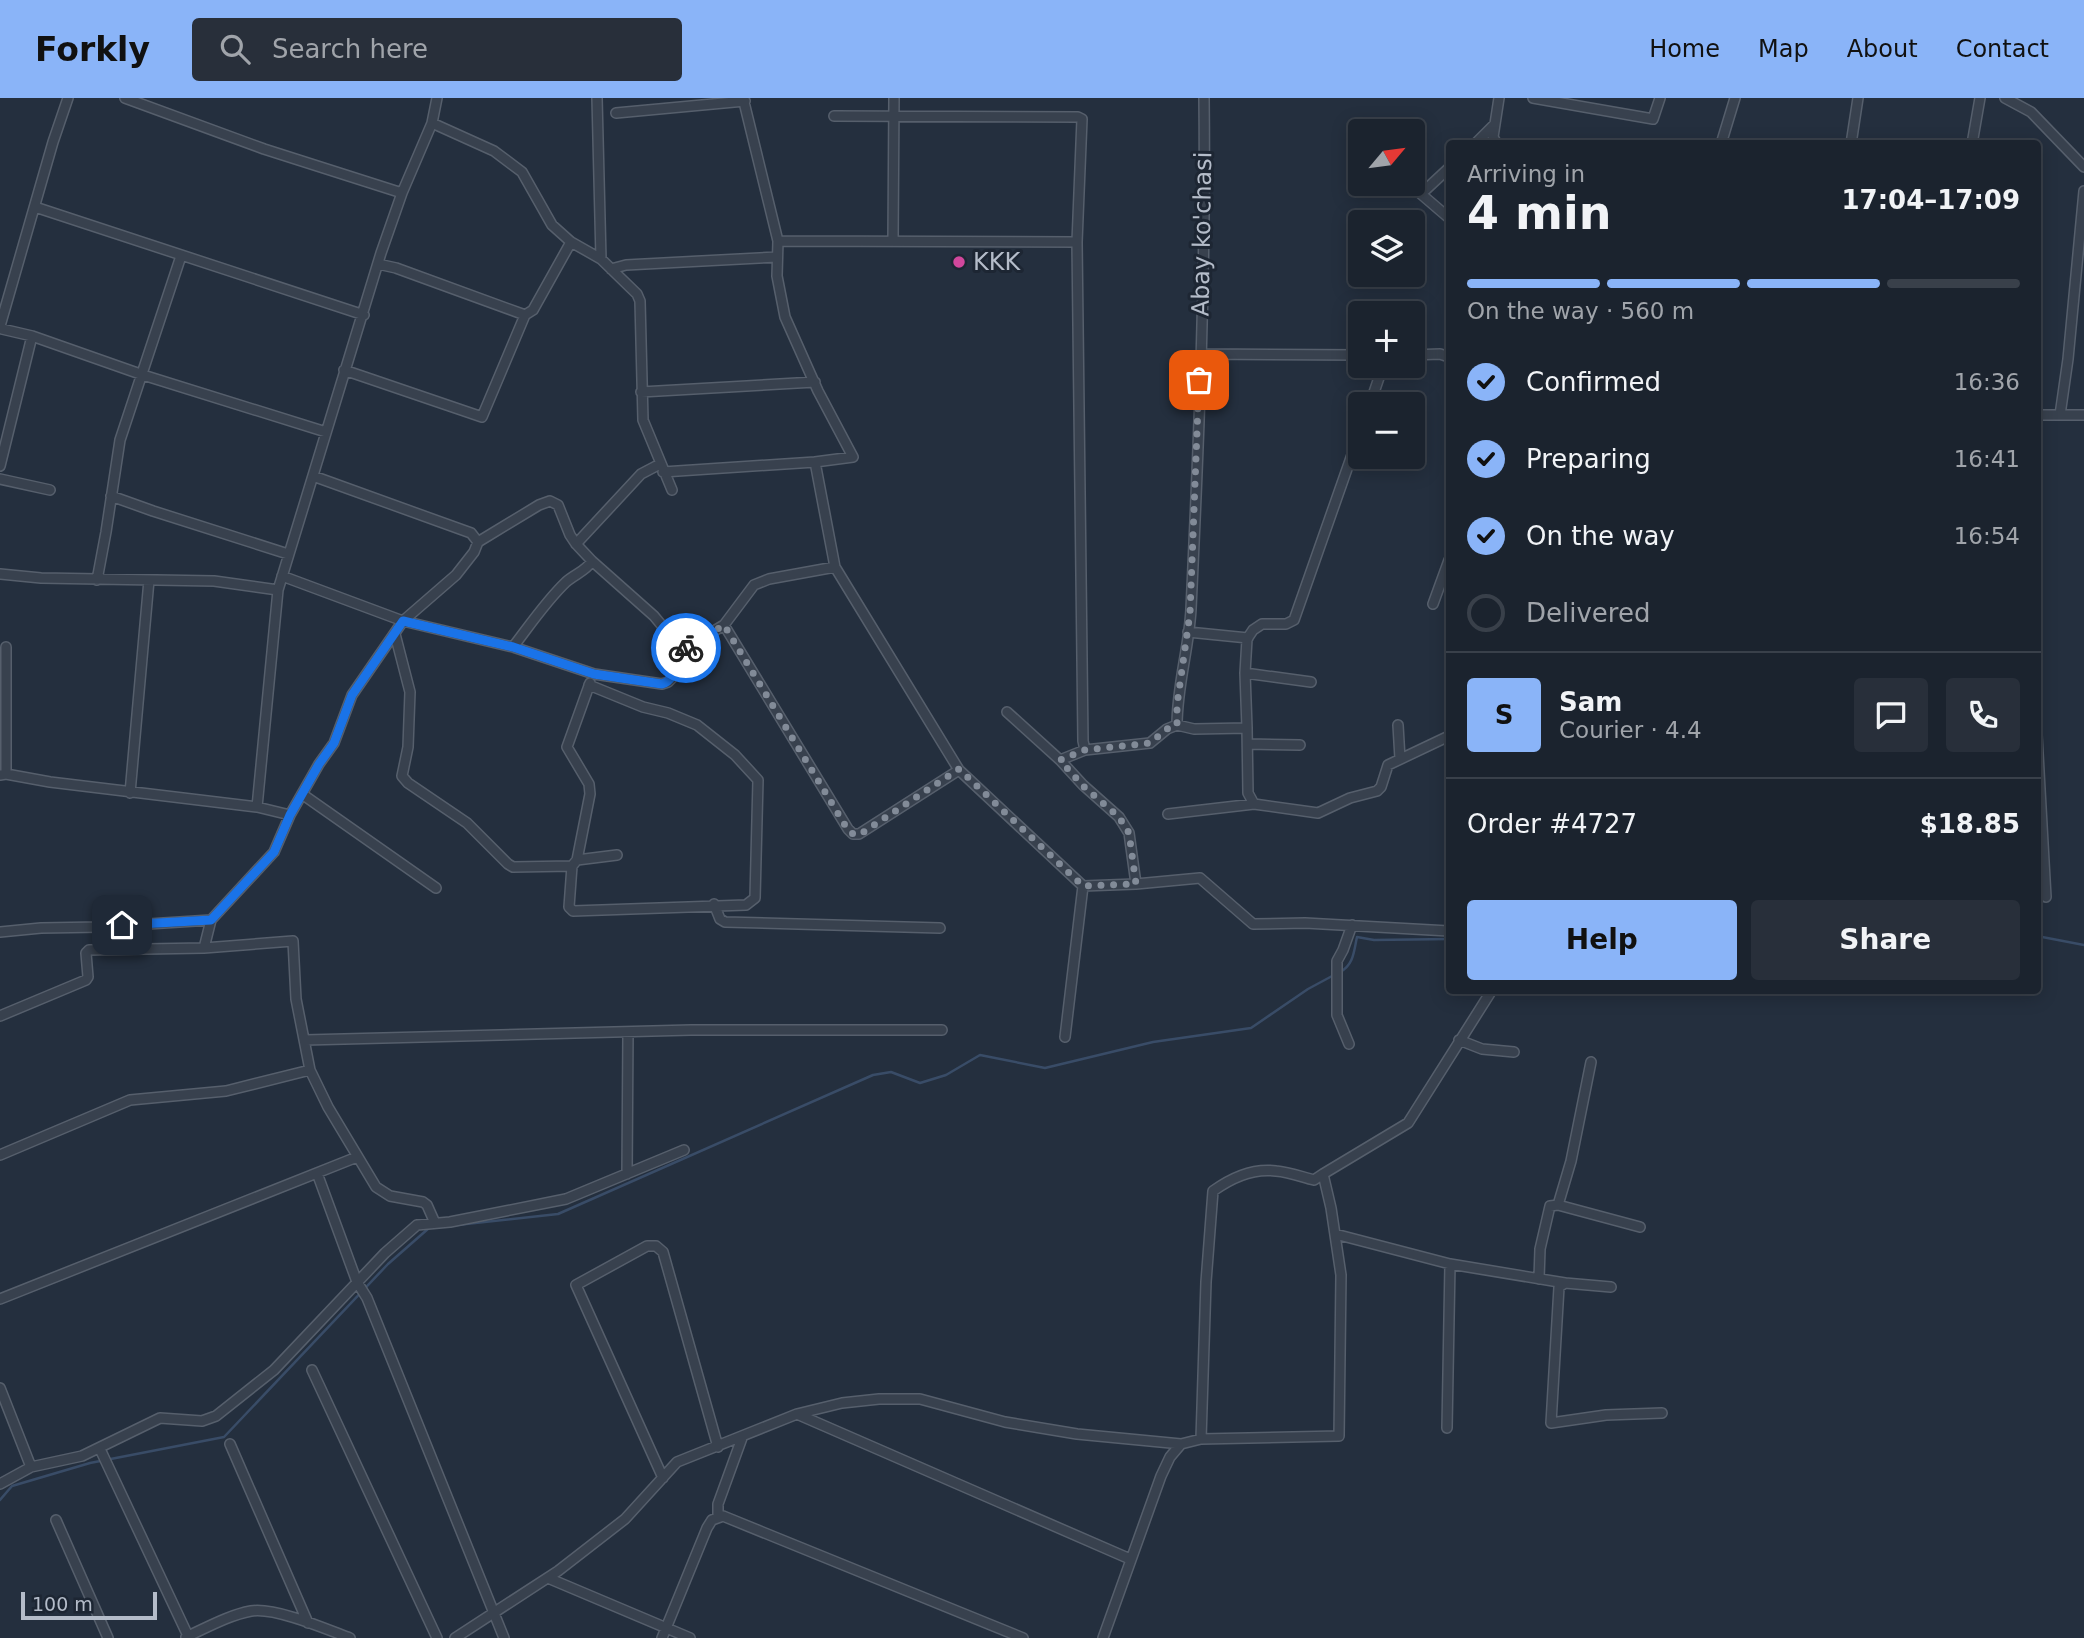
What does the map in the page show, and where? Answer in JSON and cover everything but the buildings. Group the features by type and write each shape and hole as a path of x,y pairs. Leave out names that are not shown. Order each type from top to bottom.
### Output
{"street":[{"path":"68,98 0,326 2,329 32,336 143,375 326,432"},
{"path":"125,98 264,149 402,194"},
{"path":"257,807 278,590 378,264 402,194 432,123 437,98"},
{"path":"597,98 601,259"},
{"path":"893,241 894,98"},
{"name":"Abay ko'chasi","path":"1177,725 1177,705 1190,613 1205,216 1204,98"},
{"path":"1495,140 1494,125 1499,98"},
{"path":"1533,98 1653,119 1660,98"},
{"path":"1722,140 1735,98"},
{"path":"1851,140 1858,98"},
{"path":"1973,140 1980,98"},
{"path":"2005,98 2031,112 2084,166"},
{"path":"576,544 640,474 662,468 816,463 853,457 785,317 777,276 778,241 744,99 616,113"},
{"path":"834,116 1080,118 1083,122 1077,242 1085,750"},
{"path":"432,123 494,151 522,172 552,225 571,242 601,259 633,288 640,301 643,420 672,491"},
{"path":"1479,140 1494,125"},
{"path":"1446,171 1421,194 1446,215"},
{"path":"2060,415 2084,191"},
{"path":"35,207 364,315"},
{"path":"778,241 1077,242"},
{"path":"344,370 482,417 525,315 533,310 571,242"},
{"path":"97,580 120,440 181,256"},
{"path":"611,269 626,265 777,257"},
{"path":"378,264 396,268 525,315"},
{"path":"0,466 3,439 32,336"},
{"path":"1200,355 1348,355"},
{"path":"1425,355 1446,356"},
{"path":"641,392 815,382"},
{"path":"2041,415 2084,415"},
{"path":"816,463 835,567 959,769 1083,886 1200,878 1253,924 1306,923 1446,931"},
{"path":"1254,804 1248,793 1245,673 1248,638 1253,630 1262,624 1286,624 1294,620 1348,466"},
{"path":"313,476 471,533 478,542"},
{"path":"0,479 50,490"},
{"path":"111,496 288,554"},
{"path":"204,948 210,924 274,852 290,815 334,743 352,695 403,621 456,575 474,552 478,542 539,505 550,501 558,505 576,544 653,616 682,650"},
{"path":"513,647 543,607 568,580 589,567 592,561"},
{"path":"282,576 403,621 513,647 594,674 662,684 671,678 682,650 724,625 754,585 769,579 835,567"},
{"path":"1433,604 1446,568"},
{"path":"0,574 97,580 214,580 278,590"},
{"path":"130,793 149,580"},
{"path":"724,625 848,830 853,834 859,835 959,769"},
{"path":"1188,632 1248,638"},
{"path":"395,634 410,692 408,747 402,776 408,783 467,822 513,867 574,863 617,855"},
{"path":"6,647 3,775 257,807 290,815"},
{"path":"1245,673 1311,681"},
{"path":"589,685 698,725 735,755 758,780 755,898 746,905 714,904 573,911 569,907 574,863 590,794 589,784 567,747 589,685 594,674"},
{"path":"1007,712 1119,817 1129,833 1136,884"},
{"path":"1398,724 1400,759"},
{"path":"1060,760 1085,750 1150,743 1167,729 1177,725 1194,729 1247,728"},
{"path":"1168,814 1254,804 1318,813 1377,791 1381,787 1388,765 1446,737"},
{"path":"1248,744 1300,745"},
{"path":"302,794 436,888"},
{"path":"2041,807 2046,897"},
{"path":"1065,1037 1083,886"},
{"path":"714,904 720,919 725,922 940,928"},
{"path":"0,932 41,928 210,924"},
{"path":"1349,1044 1337,1015 1337,961 1352,925"},
{"path":"0,1016 86,979 86,953 89,950 204,948 293,941 296,999 310,1070 328,1107 376,1187 390,1196 423,1202 435,1223"},
{"path":"1201,1438 1206,1282 1213,1191 1226,1181 1248,1173 1275,1170 1314,1180 1408,1122 1489,994"},
{"path":"305,1040 691,1030 942,1030"},
{"path":"627,1174 628,1032"},
{"path":"1459,1040 1482,1049 1514,1052"},
{"path":"1558,1205 1571,1161 1591,1062"},
{"path":"0,1155 130,1100 226,1091 310,1070"},
{"path":"0,1484 32,1467 101,1451 160,1418 202,1421 216,1416 274,1370 385,1253 417,1225 487,1216 566,1199 684,1150"},
{"path":"0,1298 357,1157"},
{"path":"317,1173 357,1282 367,1298 504,1638"},
{"path":"455,1638 548,1578 625,1519 677,1462 797,1414 842,1403 920,1399 1026,1426 1090,1436 1181,1444 1201,1438 1339,1436 1341,1275 1323,1174"},
{"path":"1539,1279 1540,1249 1550,1206 1558,1205 1640,1227"},
{"path":"1335,1234 1450,1264 1564,1283 1611,1287"},
{"path":"663,1478 576,1285 647,1246 656,1246 663,1252 718,1447"},
{"path":"1447,1429 1450,1264"},
{"path":"1564,1283 1559,1287 1551,1423 1606,1415 1662,1412"},
{"path":"312,1370 437,1638"},
{"path":"0,1388 32,1467"},
{"path":"797,1414 1130,1559"},
{"path":"718,1517 718,1504 742,1438"},
{"path":"230,1444 308,1623"},
{"path":"1103,1638 1161,1476 1170,1457 1181,1444"},
{"path":"101,1451 187,1637 252,1611 265,1611 350,1638"},
{"path":"664,1633 707,1528 712,1520 718,1517 730,1517 1023,1638"},
{"path":"56,1520 108,1638"},
{"path":"548,1578 664,1633 690,1638"}],"waterway":[{"path":"1340,972 1351,961 1357,937 1374,940 1446,939"},
{"path":"2041,937 2084,945"},
{"path":"457,1225 558,1214 873,1075 891,1072 920,1083 946,1075 980,1055 1045,1068 1153,1042 1251,1028 1308,989 1334,975"},
{"path":"0,1500 12,1486 90,1463 224,1437 388,1264 429,1228"}],"way so far":[{"path":"686,648 724,625 848,830 853,834 859,835 959,769 1083,886 1136,884 1129,833 1119,817 1083,786 1060,760 1085,750 1150,743 1167,729 1177,725 1177,705 1190,613 1199,380"}],"place":[{"name":"KKK","path":"959,262"}],"route":[{"path":"122,925 211,920 227,903 274,852 290,815 334,743 352,695 403,621 513,647 594,674 662,684 671,678 682,650 686,648"}]}
